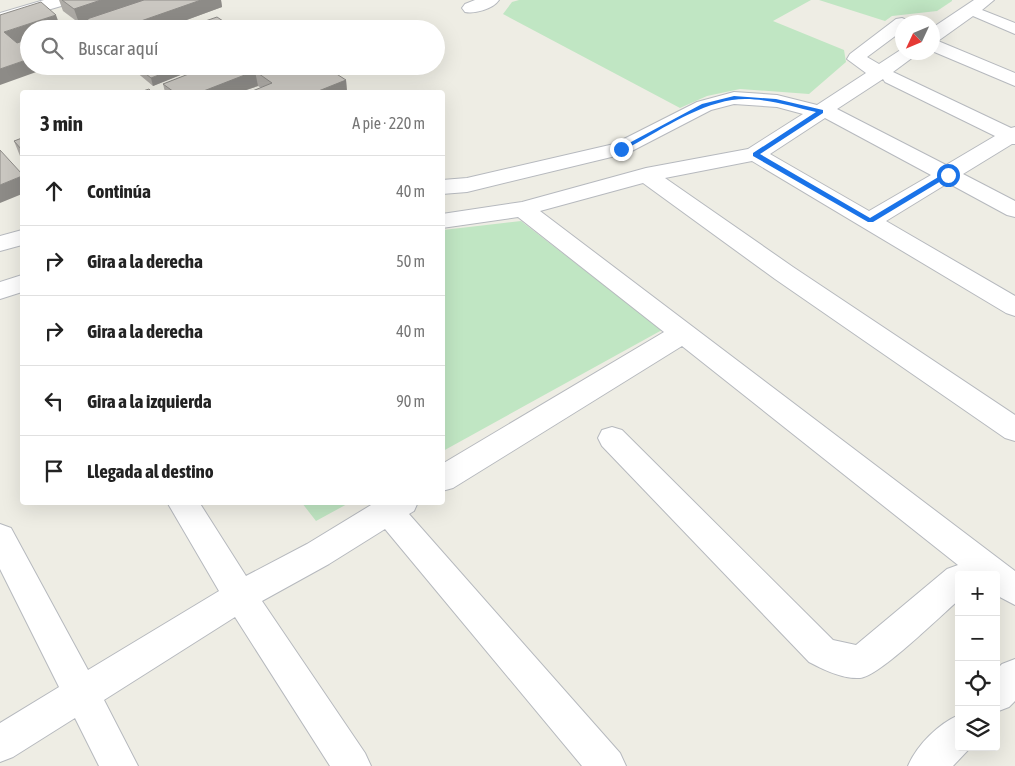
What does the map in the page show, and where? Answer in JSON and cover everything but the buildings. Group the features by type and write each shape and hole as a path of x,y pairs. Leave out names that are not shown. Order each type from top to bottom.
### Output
{"street":[{"path":"0,19 62,0"},
{"path":"471,8 490,0"},
{"path":"940,36 957,20 983,8 1015,29"},
{"path":"940,20 957,20"},
{"path":"895,32 859,54 856,59 887,76 1014,135"},
{"path":"940,43 1015,80"},
{"path":"445,221 523,209 646,176 755,154 887,76 903,60"},
{"path":"445,187 468,185 621,149 704,106 734,98 776,101 827,113 1015,210"},
{"path":"870,221 1014,135"},
{"path":"755,154 1015,308"},
{"path":"646,176 784,273 1015,430"},
{"path":"523,209 683,333 976,571"},
{"path":"0,244 20,238"},
{"path":"0,291 20,284"},
{"path":"445,477 683,333"},
{"path":"612,438 821,651 833,658 849,662 862,662 955,591"},
{"path":"184,505 240,596 352,766"},
{"path":"0,744 240,596 318,554 396,507 607,766"},
{"path":"0,537 119,766"},
{"path":"1000,583 1015,590"},
{"path":"1000,691 1015,676"},
{"path":"927,766 955,737"}],"green space":[{"path":"519,0 811,0 773,21 844,50 846,62 809,94 740,89 707,96 680,108 503,14 512,2"},
{"path":"819,0 952,0 937,11 895,15 885,21"},
{"path":"521,221 662,330 445,450 445,230"},
{"path":"304,505 345,505 316,521"}],"route":[{"path":"621,149 704,106 734,98 776,101 821,112 755,154 870,221 948,175"}]}
